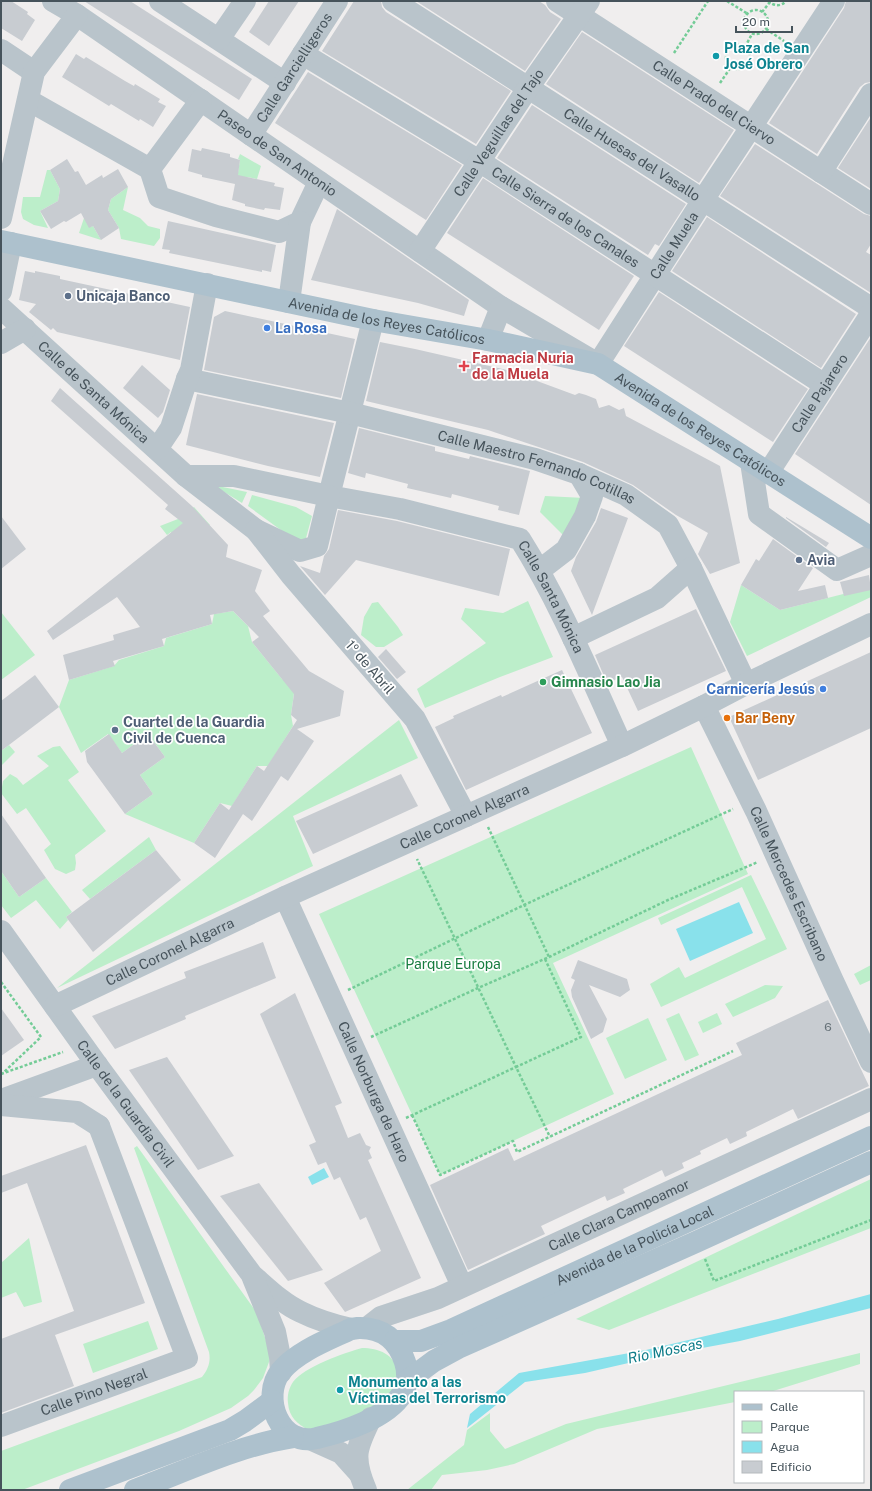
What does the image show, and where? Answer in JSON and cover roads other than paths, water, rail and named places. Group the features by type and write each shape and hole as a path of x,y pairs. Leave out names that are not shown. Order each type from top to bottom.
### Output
{"main road":[{"name":"Avenida de los Reyes Católicos","path":"6,242 374,320 488,340 598,364 871,538"},
{"name":"Avenida de la Policía Local","path":"395,1341 411,1342 451,1330 871,1136"},
{"name":"Avenida de la Policía Local","path":"407,1381 434,1361 458,1348 871,1162"},
{"path":"135,1490 250,1447 274,1440 302,1438 343,1432 385,1410 394,1403 401,1394 407,1381 408,1370 400,1348 395,1341 380,1332 359,1328 309,1349 289,1363 274,1382 272,1401 276,1416 286,1432 302,1438"},
{"path":"70,1490 230,1430 272,1401"}],"street":[{"name":"Paseo de San Antonio","path":"52,1 77,15 501,307 598,364"},
{"path":"161,1 285,83"},
{"path":"219,40 245,1"},
{"name":"Calle Garcielligeros","path":"251,135 337,1"},
{"name":"Calle Huesas del Vasallo","path":"393,1 871,308"},
{"name":"Calle Prado del Ciervo","path":"557,1 584,8 663,70 871,204"},
{"name":"Calle Muela","path":"598,364 703,200 834,1"},
{"name":"Calle Veguillas del Tajo","path":"420,251 528,88 584,8"},
{"path":"1,218 34,72 77,15"},
{"path":"1,50 34,72"},
{"name":"Calle Sierra de los Canales","path":"304,54 479,161 825,386"},
{"path":"821,172 870,96"},
{"path":"28,100 150,169 159,197 216,216 279,232 300,222"},
{"path":"150,169 201,100"},
{"path":"289,302 300,222 319,182"},
{"path":"1,291 6,242"},
{"path":"157,449 171,428 187,379 192,370 206,284"},
{"path":"488,340 501,307"},
{"name":"Calle de Santa Mónica","path":"1,308 186,476"},
{"name":"Calle Pajarero","path":"759,467 825,386 871,314"},
{"path":"186,476 256,530 300,551 317,546 374,320"},
{"path":"1,343 25,329"},
{"name":"Calle Maestro Fernando Cotillas","path":"187,379 350,413 535,459 579,474 626,495 668,525 691,568 746,684"},
{"path":"759,467 759,514 837,570 871,555"},
{"path":"540,570 566,550 586,516 592,496 579,474"},
{"name":"Calle Santa Mónica","path":"186,476 234,476 400,509 520,540 540,570 622,746"},
{"name":"1º de Abril","path":"256,530 291,575 415,719 473,813"},
{"path":"573,638 657,598 691,568"},
{"name":"Calle Coronel Algarra","path":"55,1006 285,897 622,746 871,624"},
{"name":"Calle Mercedes Escribano","path":"704,706 751,801 871,1062"},
{"name":"Calle Norburga de Haro","path":"285,897 462,1286"},
{"name":"Calle de la Guardia Civil","path":"1,931 97,1065 252,1275 300,1312 325,1323 359,1328"},
{"path":"1,1100 97,1065"},
{"name":"Calle Clara Campoamor","path":"359,1328 381,1317 438,1298 871,1099"},
{"path":"1,1105 77,1112 99,1126 129,1108"},
{"name":"Calle Pino Negral","path":"1,1426 187,1358 99,1126"},
{"name":"Calle de la Guardia Civil","path":"252,1275 275,1332 280,1357 281,1372"},
{"path":"362,1482 357,1451 359,1442 371,1418"},
{"path":"302,1438 341,1452 362,1482"}],"water":[{"path":"739,902 753,933 690,961 676,929"},
{"path":"324,1168 329,1177 312,1185 308,1177"},
{"name":"Rio Moscas","path":"871,1294 871,1308 740,1341 659,1356 585,1373 525,1382 467,1428 470,1414 519,1373 646,1350 778,1319"}],"place":[{"name":"Plaza de San José Obrero","path":"716,56"},
{"name":"Unicaja Banco","path":"68,296"},
{"name":"La Rosa","path":"267,328"},
{"name":"Farmacia Nuria de la Muela","path":"464,366"},
{"name":"Avia","path":"799,560"},
{"name":"Gimnasio Lao Jia","path":"543,682"},
{"name":"Carnicería Jesús","path":"823,689"},
{"name":"Bar Beny","path":"727,718"},
{"name":"Cuartel de la Guardia Civil de Cuenca","path":"115,730"},
{"name":"Monumento a las Víctimas del Terrorismo","path":"340,1390"}],"park label":[{"name":"Parque Europa","path":"453,964"}]}
